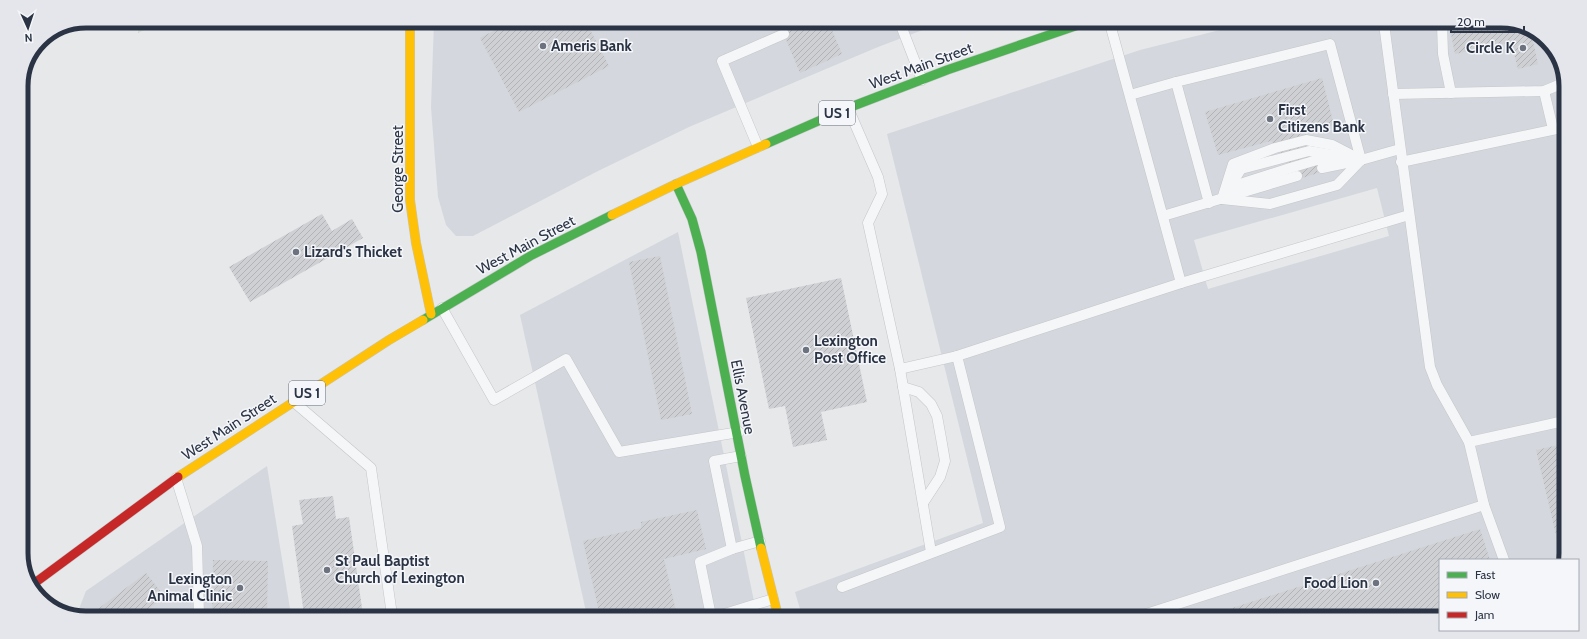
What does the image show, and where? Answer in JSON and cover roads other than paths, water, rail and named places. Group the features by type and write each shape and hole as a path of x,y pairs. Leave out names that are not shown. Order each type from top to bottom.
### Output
{"main road":[{"name":"George Street","path":"410,28 410,200 412,223 420,270 431,314"},
{"name":"West Main Street","path":"36,582 176,478 431,314 532,256 676,184 848,108 922,80 1072,28"},
{"name":"Ellis Avenue","path":"676,184 692,219 701,252 738,433 741,456 777,611"}],"lane":[{"path":"902,28 922,80"},
{"path":"1111,28 1181,283"},
{"path":"1385,28 1430,367 1437,384 1469,442 1484,505 1504,559"},
{"path":"1442,28 1443,54 1451,94"},
{"path":"758,147 722,61 784,34"},
{"path":"1130,95 1176,82 1330,44 1361,160"},
{"path":"1176,82 1209,203"},
{"path":"1393,94 1544,91 1559,85"},
{"path":"1544,91 1553,129"},
{"path":"848,108 878,177 882,194 868,223 900,369 931,552"},
{"path":"1402,162 1559,128"},
{"path":"1322,168 1361,160 1400,149"},
{"path":"1222,199 1241,169 1309,151 1361,160"},
{"path":"1222,199 1240,184 1317,160 1361,160"},
{"path":"1222,199 1270,204 1337,185 1361,160"},
{"path":"1163,216 1297,176"},
{"path":"900,369 957,356 1181,283 1409,215"},
{"path":"442,308 494,400 566,360 619,452 738,433"},
{"path":"842,587 1000,527 957,356"},
{"path":"903,388 919,392 931,404 937,416 941,438 945,461 940,477 923,503"},
{"path":"294,402 371,468 391,611"},
{"path":"1469,442 1559,422"},
{"path":"732,549 714,461 741,456"},
{"path":"176,478 198,546 199,611"},
{"path":"1156,611 1484,505"},
{"path":"710,611 700,562 732,549 760,541"},
{"path":"734,611 774,599"}],"place":[{"name":"Ameris Bank","path":"543,46"},
{"name":"Circle K","path":"1523,48"},
{"name":"First Citizens Bank","path":"1270,119"},
{"name":"Lizard's Thicket","path":"296,252"},
{"name":"Lexington Post Office","path":"806,350"},
{"name":"St Paul Baptist Church of Lexington","path":"327,570"},
{"name":"Food Lion","path":"1376,583"},
{"name":"Lexington Animal Clinic","path":"240,588"}]}
